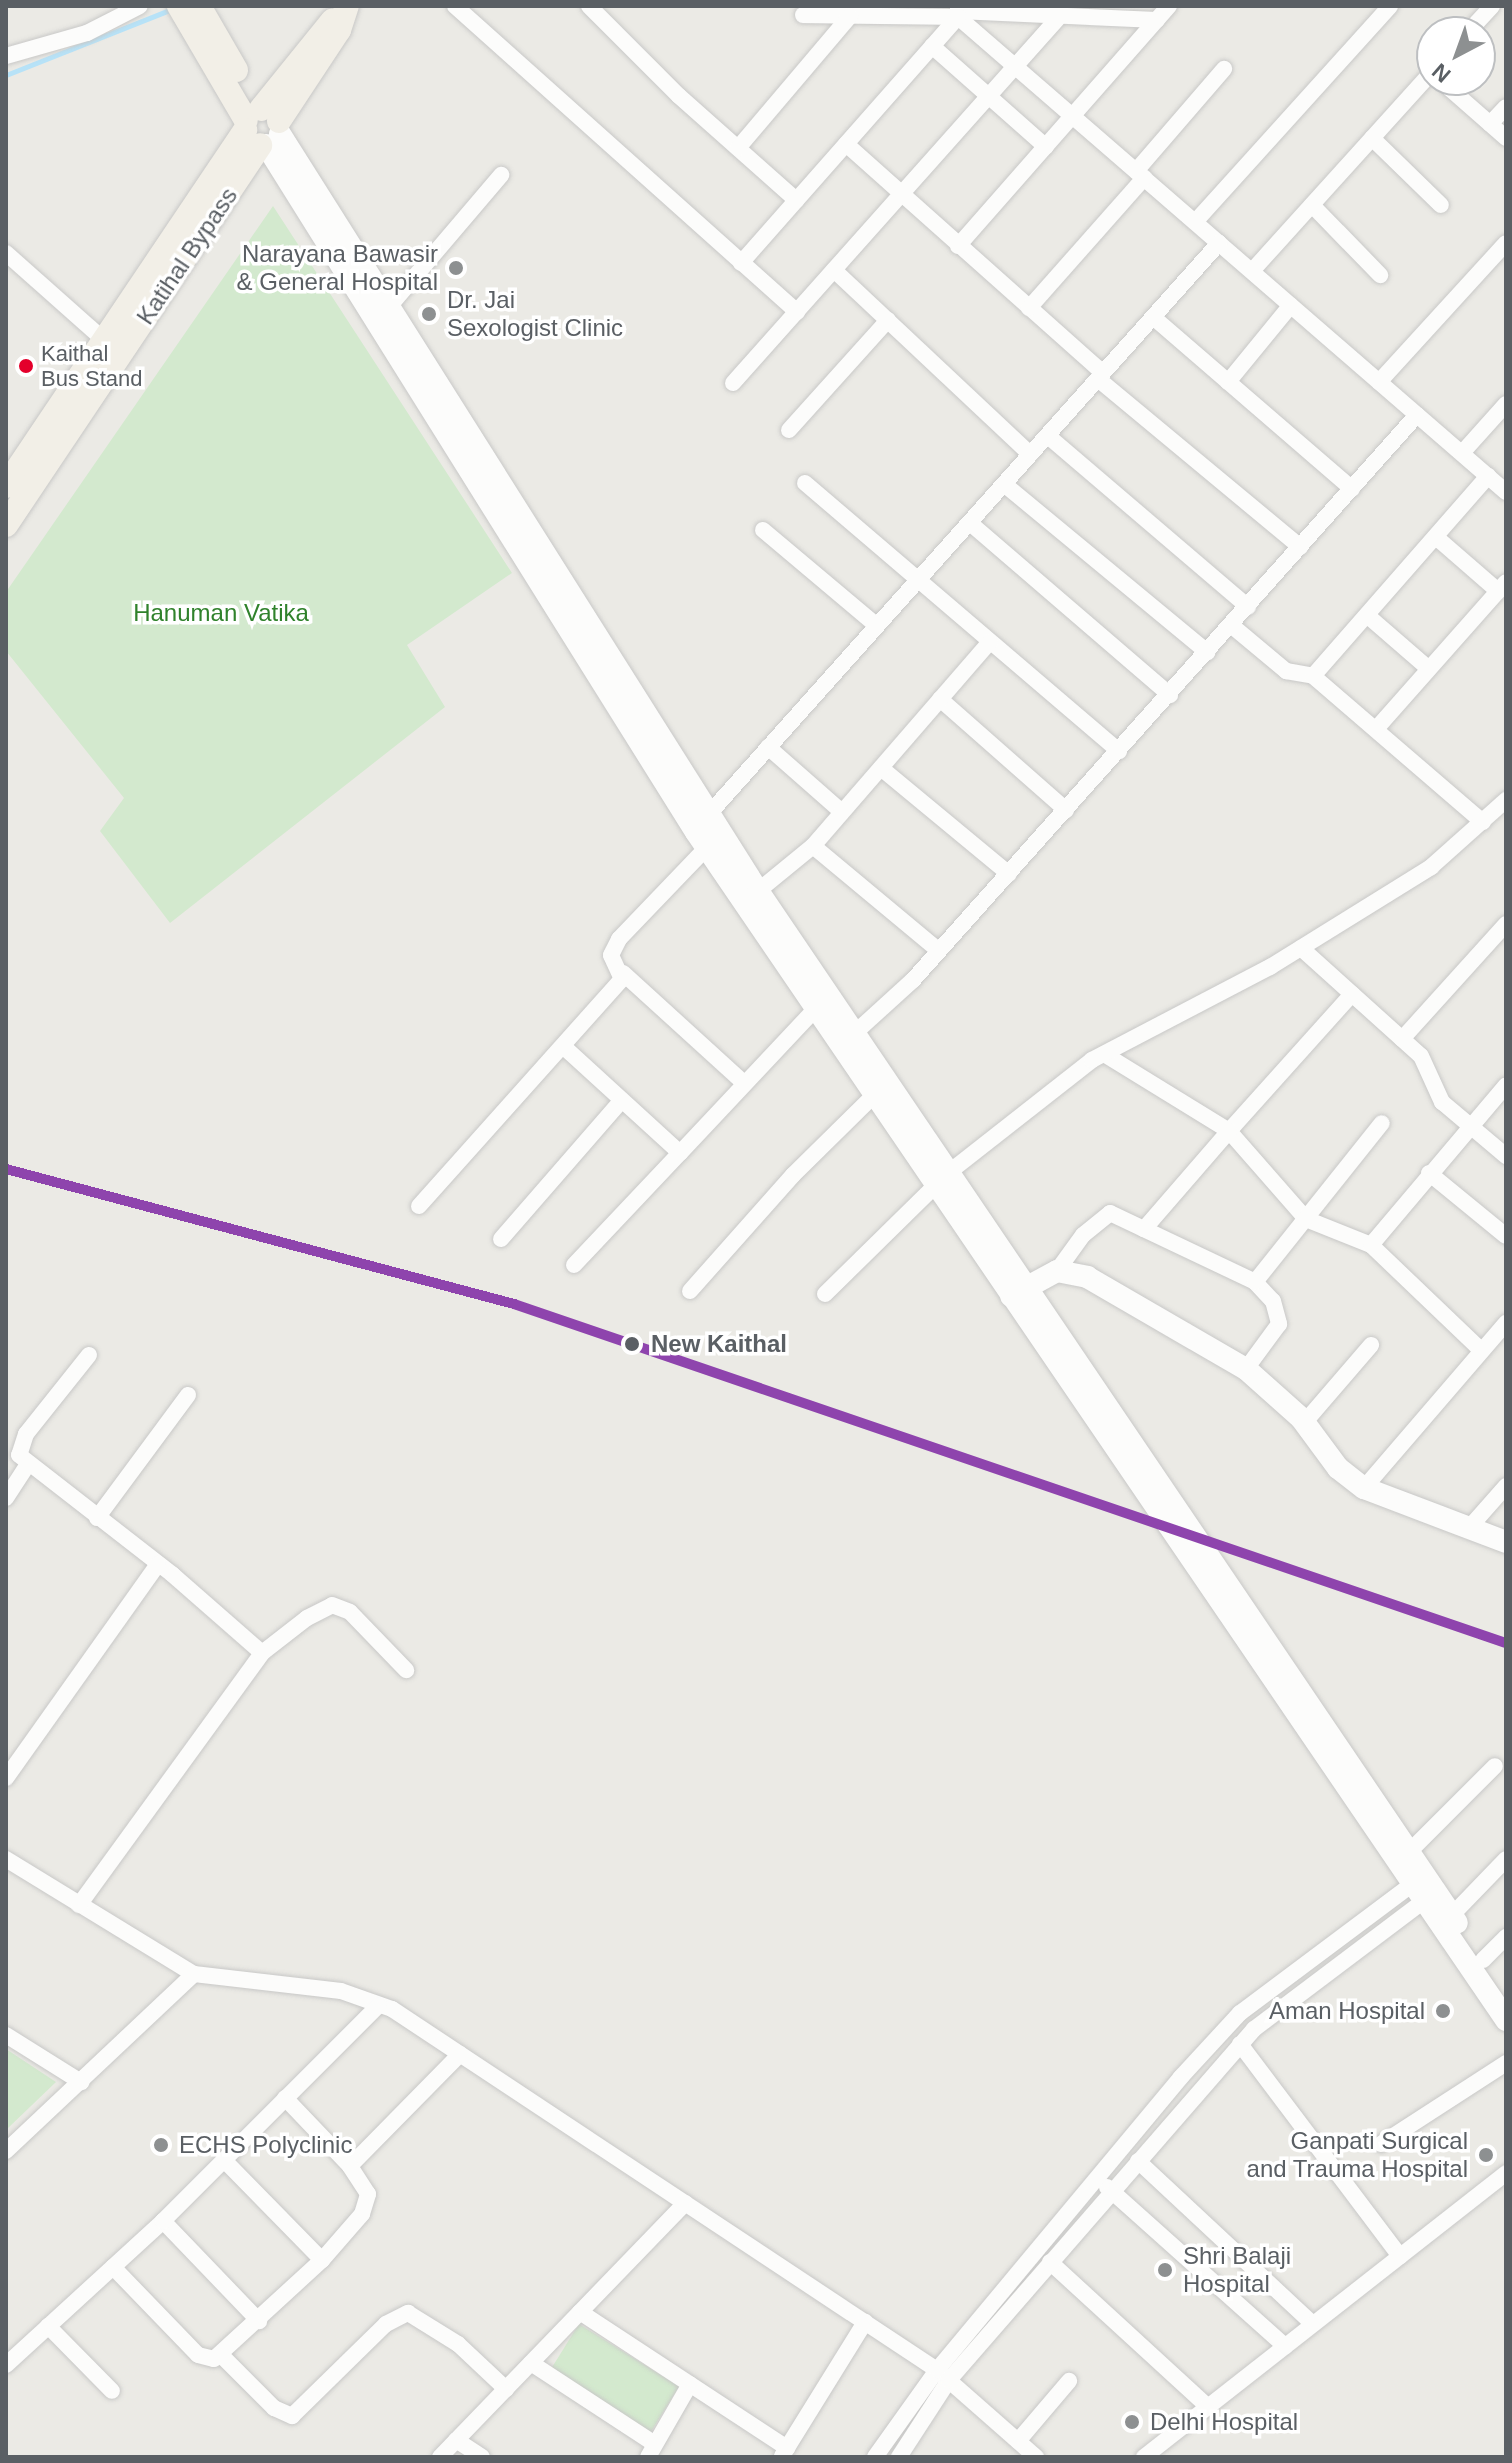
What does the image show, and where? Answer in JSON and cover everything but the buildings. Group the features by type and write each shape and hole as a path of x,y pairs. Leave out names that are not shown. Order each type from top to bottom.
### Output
{"main road":[{"path":"190,9 262,127 712,832 758,891 849,1039 1017,1293 1425,1888 1506,2020"},
{"name":"Katihal Bypass","path":"6,486 105,341 262,127 339,30 344,10"},
{"path":"262,127 388,308 817,1007 849,1039 874,1095 942,1180"},
{"name":"Katihal Bypass","path":"6,525 262,127"},
{"path":"1017,1293 1057,1271 1087,1277 1246,1369 1304,1423 1338,1468 1364,1488 1506,1542"},
{"path":"1017,1293 1410,1851 1425,1888 1452,1915 1506,1994"}],"street":[{"path":"6,56 87,33 140,6"},
{"path":"455,6 797,312"},
{"path":"589,6 796,200"},
{"path":"958,246 1169,6"},
{"path":"1195,222 1390,6"},
{"path":"741,263 932,46 958,11"},
{"path":"803,15 958,11 1157,20"},
{"path":"958,11 1016,67 1506,492"},
{"path":"733,383 1061,15"},
{"path":"738,148 850,16"},
{"path":"932,46 1046,147"},
{"path":"1029,308 1224,69"},
{"path":"1252,271 1416,90"},
{"path":"1458,96 1506,138"},
{"path":"1490,124 1506,107"},
{"path":"1372,138 1441,205"},
{"path":"846,144 1100,376 1300,547"},
{"path":"388,308 501,175"},
{"path":"1312,205 1380,275"},
{"path":"744,1083 623,973 611,955 619,939 712,832 768,747 1219,243"},
{"path":"1379,382 1506,243"},
{"path":"6,253 105,341"},
{"path":"834,270 1030,454"},
{"path":"1228,382 1291,305"},
{"path":"1153,317 1352,489"},
{"path":"789,430 888,320"},
{"path":"1462,453 1506,404"},
{"path":"849,1039 939,951 1417,415"},
{"path":"1048,436 1248,607"},
{"path":"1313,676 1369,617 1488,476"},
{"path":"805,483 1119,751"},
{"path":"1004,484 1207,652"},
{"path":"970,523 1170,695"},
{"path":"763,530 877,626"},
{"path":"1376,729 1502,586 1437,538"},
{"path":"1369,617 1429,669"},
{"path":"1231,625 1286,671 1313,676 1483,822"},
{"path":"758,891 813,846 990,642"},
{"path":"940,699 1066,810"},
{"path":"768,747 842,812"},
{"path":"881,768 1009,874"},
{"path":"825,1294 942,1180 1104,1054 1301,948 1431,867 1506,800"},
{"path":"813,846 939,951"},
{"path":"1402,1039 1506,924"},
{"path":"1301,948 1402,1039 1429,1067 1442,1102 1506,1156"},
{"path":"419,1206 564,1047 623,973"},
{"path":"1144,1229 1352,994"},
{"path":"574,1265 817,1007"},
{"path":"564,1047 680,1153"},
{"path":"1104,1054 1229,1131 1306,1219 1371,1245 1482,1351"},
{"path":"1371,1245 1469,1125 1506,1085"},
{"path":"690,1291 874,1095"},
{"path":"501,1239 622,1100"},
{"path":"1255,1282 1382,1123"},
{"path":"1429,1173 1506,1236"},
{"path":"1057,1271 1098,1219 1110,1213 1255,1282 1273,1301 1279,1324 1246,1369"},
{"path":"1364,1488 1506,1323"},
{"path":"1304,1423 1371,1345"},
{"path":"89,1355 26,1434 19,1455 27,1466 158,1564 262,1653"},
{"path":"97,1518 188,1395"},
{"path":"6,1498 27,1466"},
{"path":"1469,1528 1506,1486"},
{"path":"6,1778 158,1564"},
{"path":"79,1905 262,1653 332,1605 350,1612 406,1670"},
{"path":"1410,1851 1495,1766"},
{"path":"6,1859 194,1974 341,1991 379,2005 460,2054 943,2375 1024,2451 1069,2381"},
{"path":"1452,1915 1506,1859"},
{"path":"899,2457 943,2375 1050,2262 1240,2044 1425,1888"},
{"path":"875,2457 1097,2178 1240,2013 1425,1888"},
{"path":"1483,1960 1506,1937"},
{"path":"6,2151 194,1974"},
{"path":"6,2365 163,2221 379,2005"},
{"path":"6,2035 81,2082"},
{"path":"1240,2044 1400,2256"},
{"path":"350,2166 460,2054"},
{"path":"1381,2144 1506,2063"},
{"path":"222,2356 322,2260 368,2205 368,2194 350,2166 285,2098"},
{"path":"224,2160 322,2260"},
{"path":"1138,2161 1313,2324"},
{"path":"1144,2457 1506,2173"},
{"path":"1097,2178 1285,2346"},
{"path":"440,2457 685,2203"},
{"path":"163,2221 259,2321"},
{"path":"1050,2262 1208,2407"},
{"path":"113,2267 198,2355 222,2356 274,2408 292,2416 386,2324 408,2313 458,2344 506,2389"},
{"path":"580,2312 690,2384 784,2452 865,2322"},
{"path":"48,2326 112,2391"},
{"path":"531,2363 652,2450 690,2384"},
{"path":"456,2440 482,2457"}],"green space":[{"name":"Hanuman Vatika","path":"273,206 512,573 407,645 445,707 170,923 100,831 124,798 6,651 6,592"},
{"path":"6,2049 56,2082 6,2130"},
{"path":"579,2324 679,2387 650,2433 550,2371"}],"waterway":[{"path":"6,75 172,9"}],"transit line":[{"path":"6,1169 514,1304 1506,1643"}],"place":[{"name":"Narayana Bawasir & General Hospital","path":"456,268"},
{"name":"Dr. Jai Sexologist Clinic","path":"429,314"},
{"name":"Kaithal Bus Stand","path":"26,366"},
{"name":"New Kaithal","path":"632,1344"},
{"name":"Aman Hospital","path":"1443,2011"},
{"name":"ECHS Polyclinic","path":"161,2145"},
{"name":"Ganpati Surgical and Trauma Hospital","path":"1486,2155"},
{"name":"Shri Balaji Hospital","path":"1165,2270"},
{"name":"Delhi Hospital","path":"1132,2422"}]}
